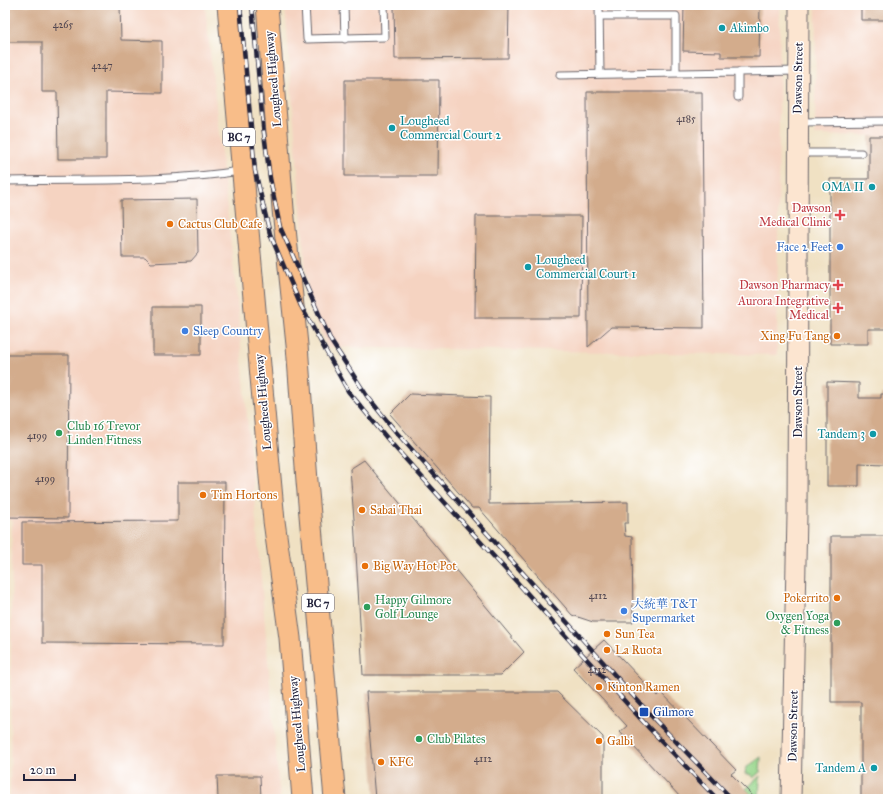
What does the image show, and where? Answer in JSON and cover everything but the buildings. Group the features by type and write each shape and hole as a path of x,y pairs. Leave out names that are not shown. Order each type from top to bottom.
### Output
{"main road":[{"name":"Lougheed Highway","path":"228,5 274,521 290,638 303,799"},
{"name":"Lougheed Highway","path":"266,5 282,201 297,345 307,482 335,799"}],"street":[{"name":"Dawson Street","path":"791,799 797,515 799,5"}],"lane":[{"path":"305,5 307,40 385,37 384,5"},
{"path":"344,5 345,39"},
{"path":"600,5 600,74"},
{"path":"600,16 676,16 676,73"},
{"path":"560,75 798,71"},
{"path":"738,72 738,97"},
{"path":"798,122 888,121"},
{"path":"798,154 861,153"},
{"path":"5,181 154,179 219,175 242,171"}],"shaded area":[{"path":"5,5 205,5 237,300 280,799 10,799 12,520 5,520"},
{"path":"285,5 780,5 777,355 327,347 308,299"},
{"path":"816,5 888,5 888,136 815,135"}],"green space":[{"path":"761,757 760,772 753,778 750,774 745,774 746,768"},
{"path":"760,776 759,799 756,799 746,789"}],"railway":[{"path":"240,5 255,171 270,234 301,306 348,391 391,443 649,728 717,799"},
{"path":"252,5 263,126 270,178 280,227 331,341 367,396 396,432 656,721 732,799"}],"place":[{"name":"Akimbo","path":"722,28"},
{"name":"Lougheed Commercial Court 2","path":"392,128"},
{"name":"OMA II","path":"872,187"},
{"name":"Dawson Medical Clinic","path":"840,215"},
{"name":"Cactus Club Cafe","path":"170,224"},
{"name":"Face 2 Feet","path":"840,247"},
{"name":"Lougheed Commercial Court 1","path":"528,267"},
{"name":"Dawson Pharmacy","path":"838,285"},
{"name":"Aurora Integrative Medical","path":"838,308"},
{"name":"Sleep Country","path":"185,331"},
{"name":"Xing Fu Tang","path":"837,336"},
{"name":"Club 16 Trevor Linden Fitness","path":"59,433"},
{"name":"Tandem 3","path":"873,434"},
{"name":"Tim Hortons","path":"203,495"},
{"name":"Sabai Thai","path":"362,510"},
{"name":"Big Way Hot Pot","path":"365,566"},
{"name":"Pokerrito","path":"837,598"},
{"name":"Happy Gilmore Golf Lounge","path":"367,607"},
{"name":"大統華 T&T Supermarket","path":"624,611"},
{"name":"Oxygen Yoga & Fitness","path":"837,623"},
{"name":"Sun Tea","path":"607,634"},
{"name":"La Ruota","path":"607,650"},
{"name":"Kinton Ramen","path":"599,687"},
{"name":"Gilmore","path":"644,712"},
{"name":"Club Pilates","path":"419,739"},
{"name":"Galbi","path":"599,741"},
{"name":"KFC","path":"381,762"},
{"name":"Tandem A","path":"874,768"}]}
